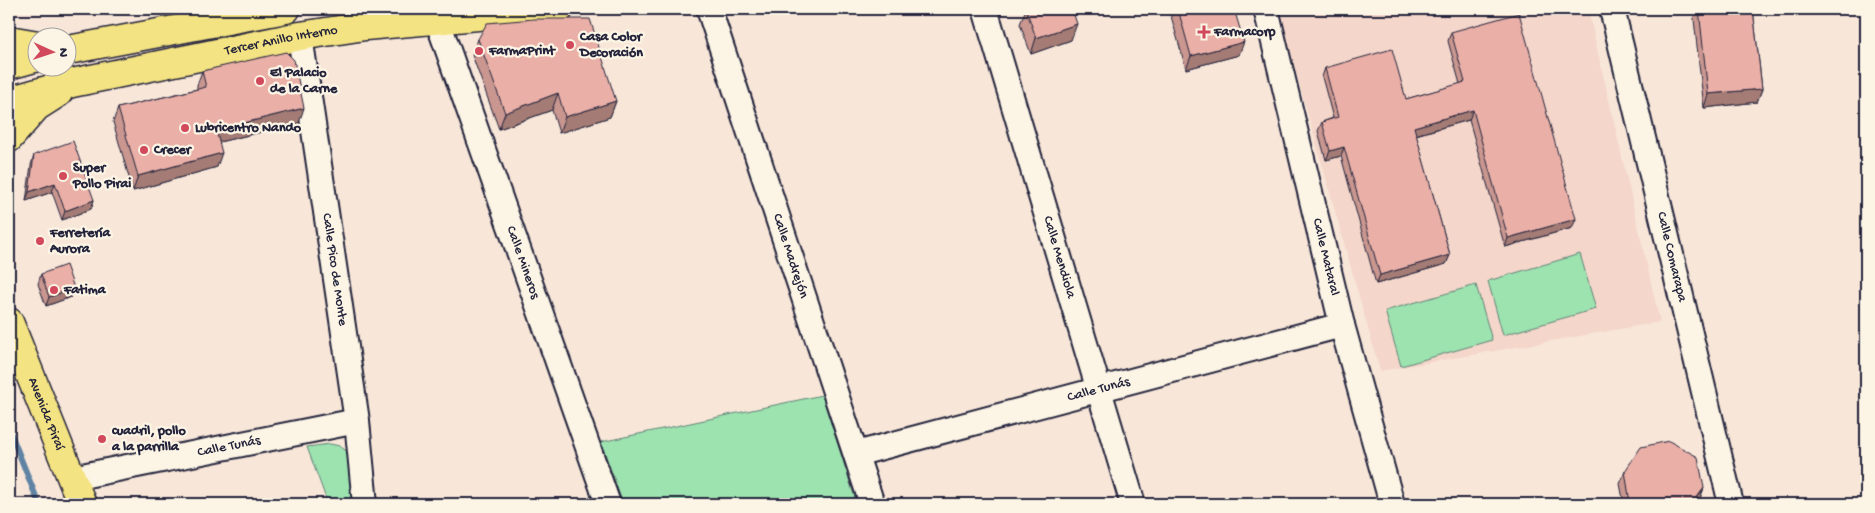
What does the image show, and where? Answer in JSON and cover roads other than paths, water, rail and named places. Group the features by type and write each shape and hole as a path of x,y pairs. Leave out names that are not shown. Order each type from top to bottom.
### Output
{"main road":[{"path":"78,48 286,9"},
{"name":"Tercer Anillo Interno","path":"9,101 72,83 300,36 430,14 559,9"},
{"path":"9,40 28,43"},
{"path":"9,65 28,60"},
{"path":"9,138 36,107 72,83"},
{"name":"Avenida Piraí","path":"9,322 82,504"}],"street":[{"name":"Calle Madrejón","path":"709,9 856,454 868,503"},
{"name":"Calle Mendiola","path":"985,9 1133,504"},
{"name":"Calle Mataral","path":"1266,9 1342,325 1392,504"},
{"name":"Calle Comarapa","path":"1612,9 1731,504"},
{"name":"Calle Mineros","path":"430,14 608,504"},
{"name":"Calle Pico de Monte","path":"300,36 357,421 365,504"},
{"name":"Calle Tunás","path":"856,454 1342,325"},
{"name":"Calle Tunás","path":"72,478 357,421"}],"waterway":[{"path":"9,429 39,504"}],"place":[{"name":"Farmacorp","path":"1204,32"},
{"name":"Casa Color Decoración","path":"570,45"},
{"name":"FarmaPrint","path":"479,51"},
{"name":"El Palacio de la Carne","path":"260,81"},
{"name":"Lubricentro Nando","path":"185,128"},
{"name":"Crecer","path":"144,150"},
{"name":"Super Pollo Pirai","path":"63,176"},
{"name":"Ferretería Aurora","path":"40,241"},
{"name":"Fatima","path":"54,290"},
{"name":"cuadril, pollo a la parrilla","path":"102,439"}]}
